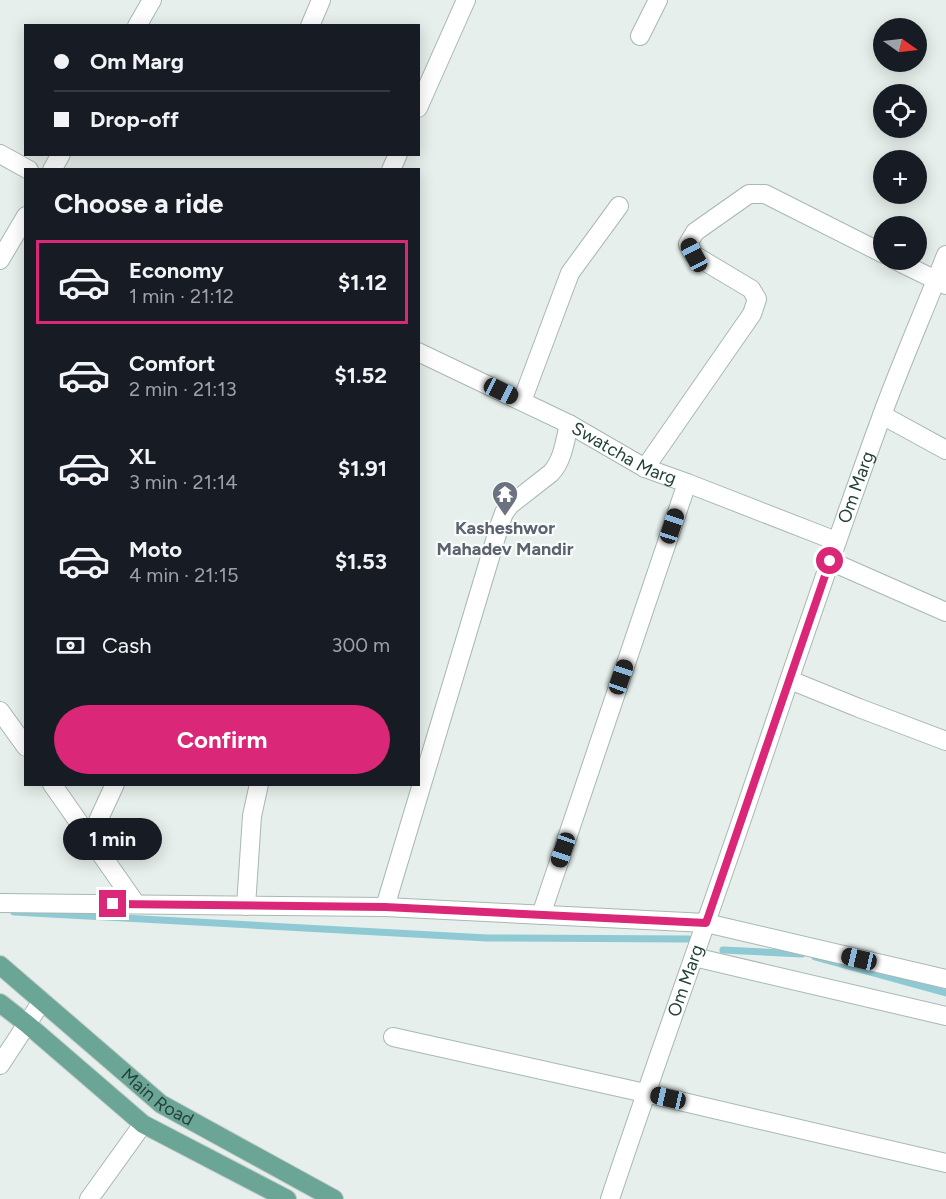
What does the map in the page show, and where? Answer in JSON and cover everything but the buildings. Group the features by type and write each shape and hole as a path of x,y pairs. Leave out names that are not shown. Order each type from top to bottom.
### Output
{"main road":[{"name":"Main Road","path":"0,965 161,1104 334,1199"},
{"name":"Main Road","path":"0,1003 143,1124 287,1199"}],"street":[{"path":"138,24 152,0"},
{"path":"311,24 321,0"},
{"path":"420,104 466,0"},
{"path":"640,36 658,0"},
{"path":"0,154 24,168"},
{"path":"645,468 752,314 757,299 751,288 694,255 688,243 695,232 748,194 765,194 873,248"},
{"path":"522,401 570,273 619,206"},
{"path":"0,260 24,219"},
{"name":"Om Marg","path":"610,1199 836,541 882,415 941,283 946,255"},
{"path":"915,270 941,283"},
{"name":"Swatcha Marg","path":"420,353 569,424 645,468 836,541"},
{"path":"882,415 946,450"},
{"path":"385,907 504,513 510,505 556,467 560,460 569,424"},
{"path":"541,915 687,483"},
{"path":"830,561 946,612"},
{"path":"790,680 946,741"},
{"path":"0,711 24,744"},
{"path":"53,786 136,904"},
{"path":"90,838 114,786"},
{"path":"246,906 252,816 259,786"},
{"path":"0,903 385,907 706,923 946,980"},
{"path":"694,957 946,1016"},
{"path":"0,1065 42,1001"},
{"path":"393,1036 946,1163"},
{"path":"89,1199 143,1124"}],"waterway":[{"path":"14,912 487,938 689,939"},
{"path":"723,950 802,954"},
{"path":"815,957 946,993"}],"place":[{"name":"Kasheshwor Mahadev Mandir","path":"505,517"}],"route":[{"path":"113,904 385,907 706,923 830,561"}]}
